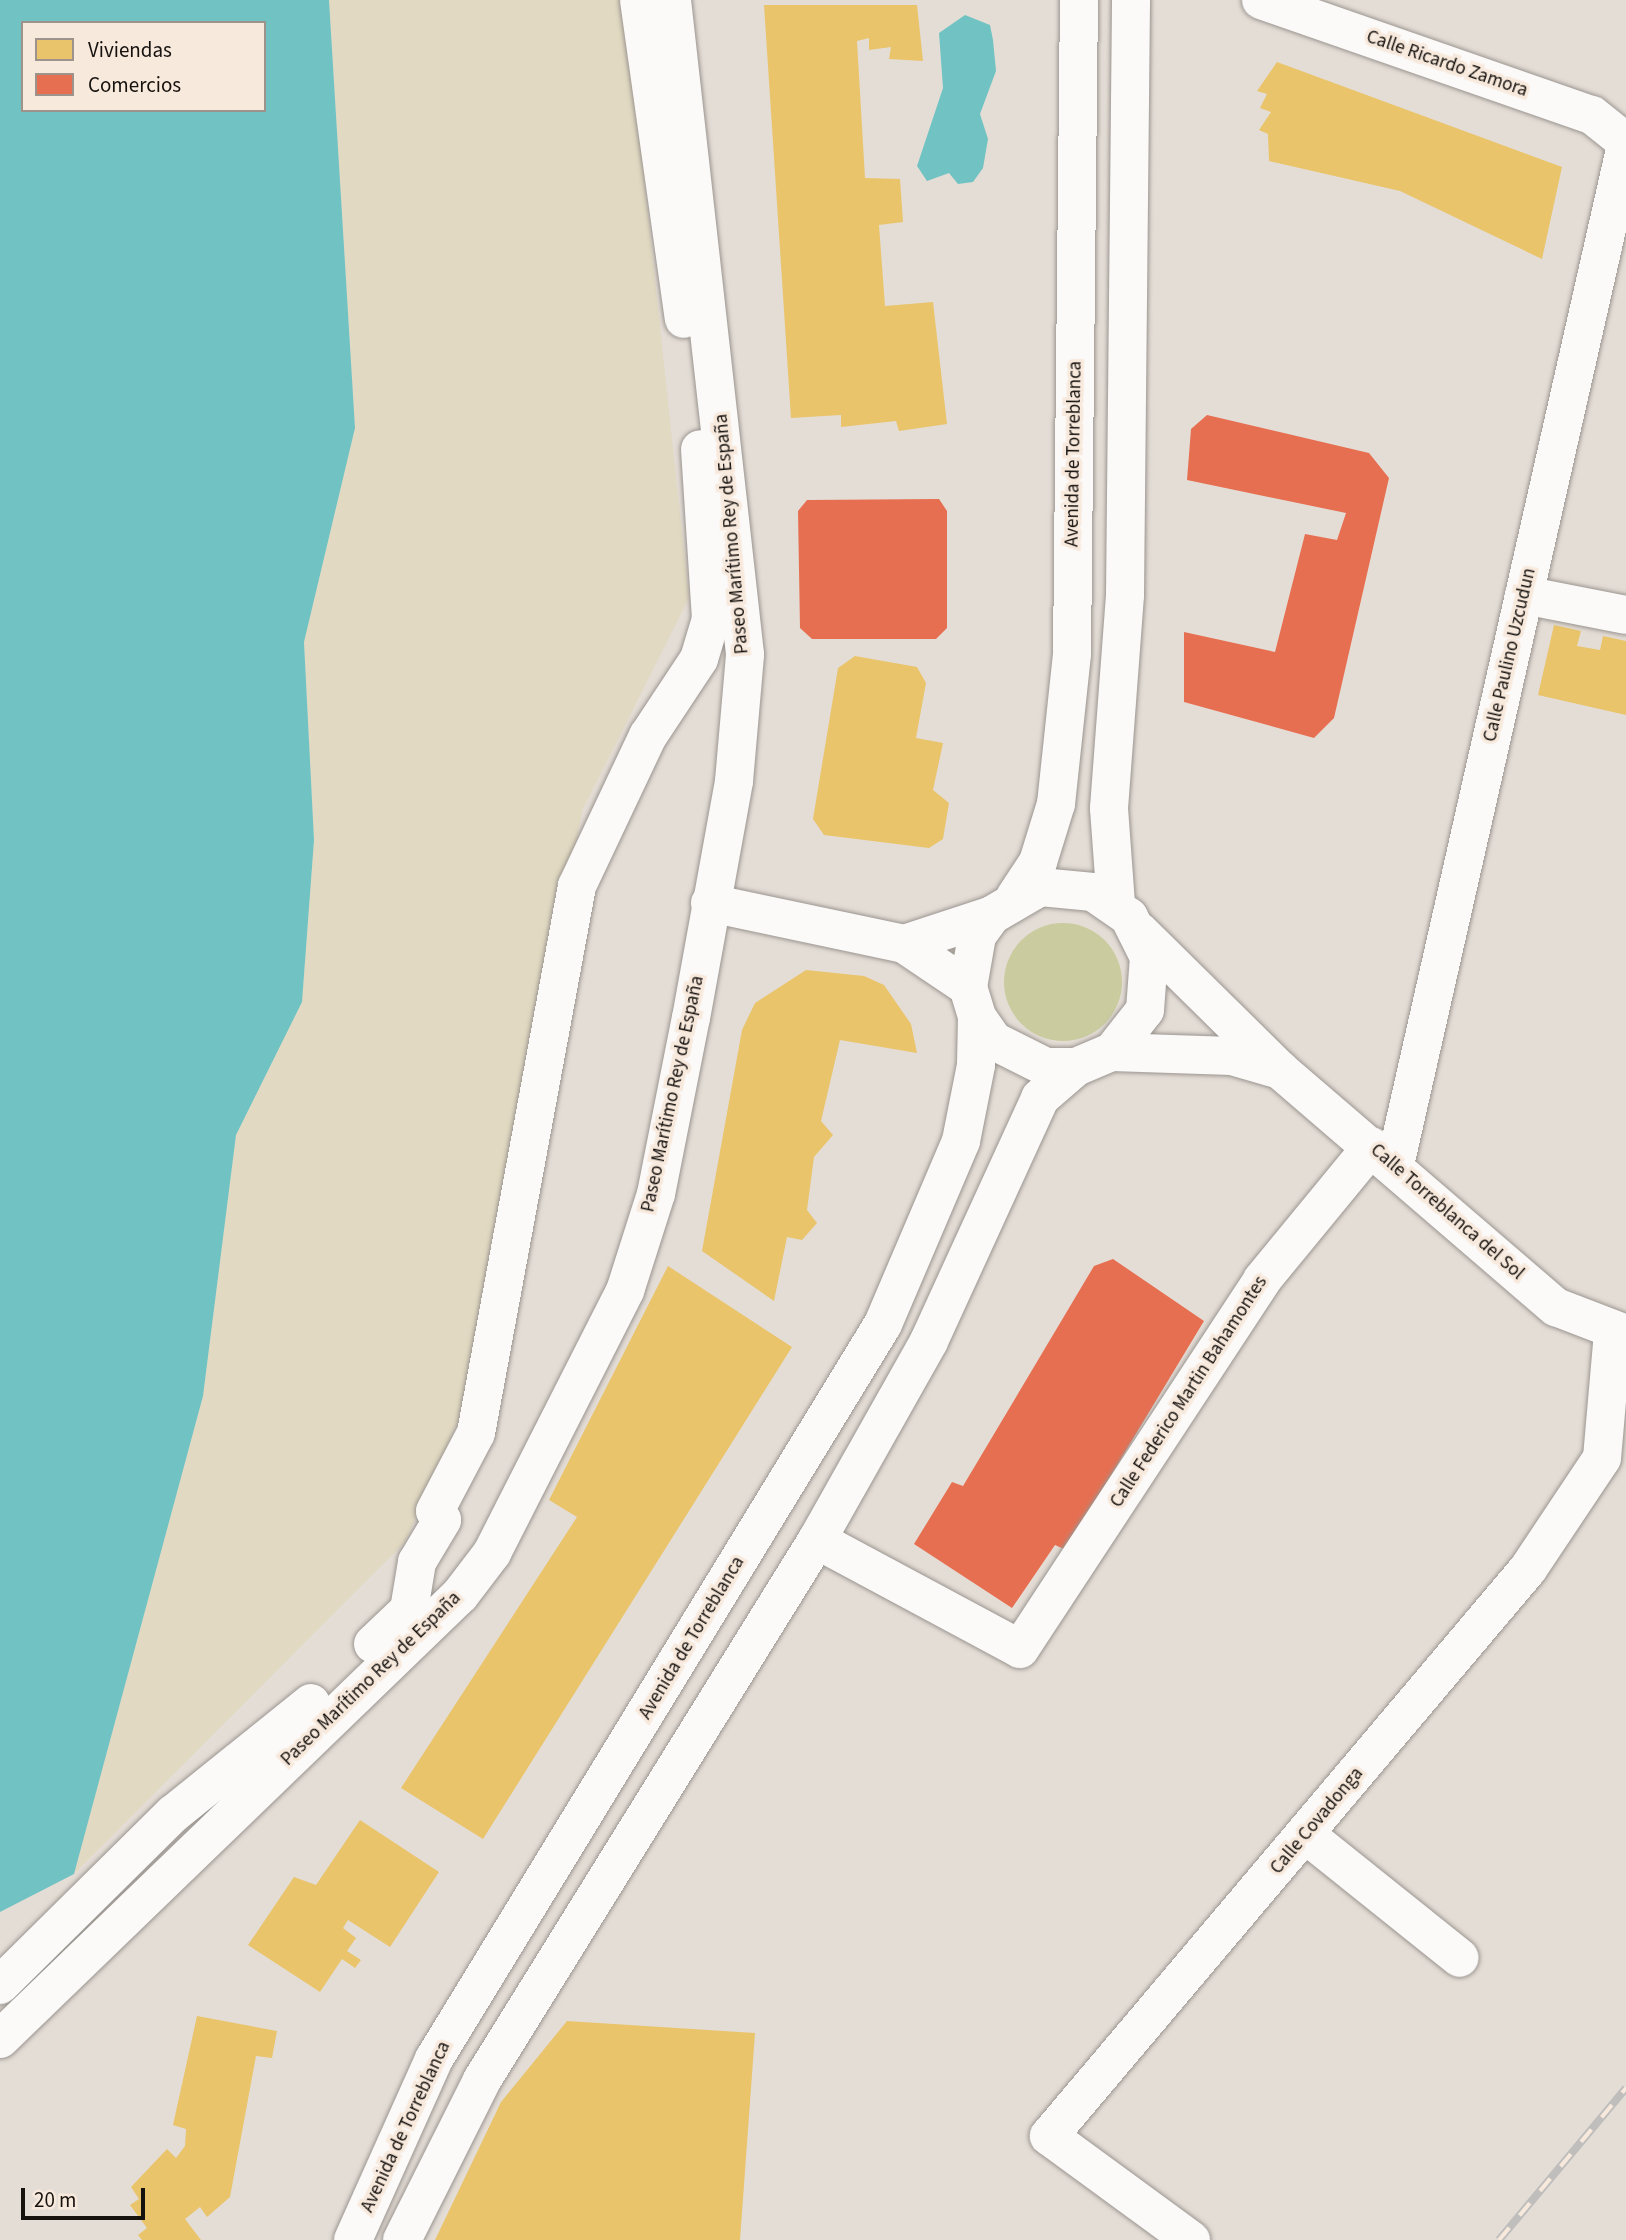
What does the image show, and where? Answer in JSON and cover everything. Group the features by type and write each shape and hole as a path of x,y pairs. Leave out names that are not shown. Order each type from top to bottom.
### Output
{"street":[{"path":"0,1985 173,1814 295,1718 409,1610 417,1562 442,1520 435,1511 477,1433 577,886 648,736 699,659 710,619 700,454 639,0"},
{"name":"Paseo Marítimo Rey de España","path":"0,2039 426,1629 492,1553 625,1291 656,1194 734,781 745,654 672,0"},
{"name":"Avenida de Torreblanca","path":"1004,906 1038,862 1056,804 1072,654 1079,0"},
{"path":"401,2240 482,2080 817,1540 929,1341 1040,1098 1076,1067 1112,1052 1138,1021 1151,984 1127,918 1109,808 1125,595 1131,0"},
{"name":"Calle Ricardo Zamora","path":"1261,0 1592,115 1626,143"},
{"name":"Calle Paulino Uzcudun","path":"1383,1155 1524,595 1626,143"},
{"path":"1524,595 1626,615"},
{"path":"904,944 1004,906 1067,886 1127,918"},
{"path":"710,903 904,944 973,1002 1018,1058 1046,1068 1076,1067"},
{"path":"973,1002 977,936 1004,906"},
{"name":"Calle Torreblanca del Sol","path":"1127,918 1280,1070 1383,1155 1556,1307 1619,1333"},
{"name":"Avenida de Torreblanca","path":"353,2240 434,2059 883,1324 961,1141 976,1065 973,1002"},
{"name":"Calle Torreblanca del Sol","path":"1112,1052 1232,1056 1280,1070"},
{"name":"Calle Federico Martin Bahamontes","path":"817,1540 1020,1649 1262,1280 1383,1155"},
{"name":"Calle Covadonga","path":"1191,2240 1049,2136 1528,1569 1602,1458 1619,1333"},
{"path":"1305,1835 1460,1958"}],"green space":[{"path":"1063,923 1086,927 1105,940 1118,959 1122,982 1118,1005 1105,1024 1086,1037 1063,1041 1040,1037 1021,1024 1008,1005 1004,982 1008,959 1021,940 1040,927"}],"sand":[{"path":"329,0 625,0 689,598 582,811 475,1382 405,1542 74,1874 203,1396 236,1135 302,1002 314,840 304,642 355,428"}],"water":[{"path":"0,0 329,0 355,428 304,642 314,840 302,1002 236,1135 203,1396 74,1874 0,1912"},
{"path":"965,15 990,25 993,40 996,71 980,114 988,139 983,168 973,182 958,184 949,173 927,181 917,166 943,88 939,33"}],"building: Viviendas":[{"path":"764,5 917,5 923,61 889,59 891,47 869,50 869,38 857,41 865,178 900,179 903,222 879,225 885,306 933,302 947,424 899,431 896,421 841,427 841,415 791,418"},
{"path":"1277,62 1562,167 1542,259 1400,191 1269,161 1268,134 1259,130 1271,112 1260,108 1267,94 1257,91"},
{"path":"1554,625 1581,631 1577,646 1600,650 1603,636 1626,641 1626,715 1538,695"},
{"path":"855,656 917,667 926,683 916,738 943,743 933,790 949,803 943,839 929,848 824,835 813,819 838,668"},
{"path":"806,970 864,976 884,985 911,1024 917,1053 840,1040 821,1121 833,1135 814,1157 807,1210 817,1223 802,1240 787,1237 774,1301 702,1251 742,1030 755,1003"},
{"path":"668,1266 792,1347 483,1839 401,1788 577,1517 549,1500"},
{"path":"360,1820 439,1872 390,1947 348,1920 343,1928 356,1938 347,1951 361,1960 355,1968 342,1959 320,1992 248,1945 294,1877 316,1885"},
{"path":"197,2016 277,2031 272,2058 256,2056 230,2197 207,2217 200,2207 185,2219 201,2240 142,2240 138,2235 147,2228 130,2205 139,2199 131,2187 167,2149 176,2158 185,2146 186,2129 173,2125"},
{"path":"567,2021 755,2033 740,2240 435,2240 501,2102"}],"building: Comercios":[{"path":"1207,415 1369,453 1389,478 1334,718 1314,738 1184,702 1184,632 1275,652 1305,534 1337,540 1346,513 1187,480 1191,429"},
{"path":"939,499 947,511 947,628 936,639 812,639 800,628 798,511 807,500"},
{"path":"1113,1259 1204,1321 1066,1550 1055,1545 1012,1608 914,1544 952,1482 963,1486 1094,1266"}],"railway":[{"path":"1499,2240 1626,2088"}]}
